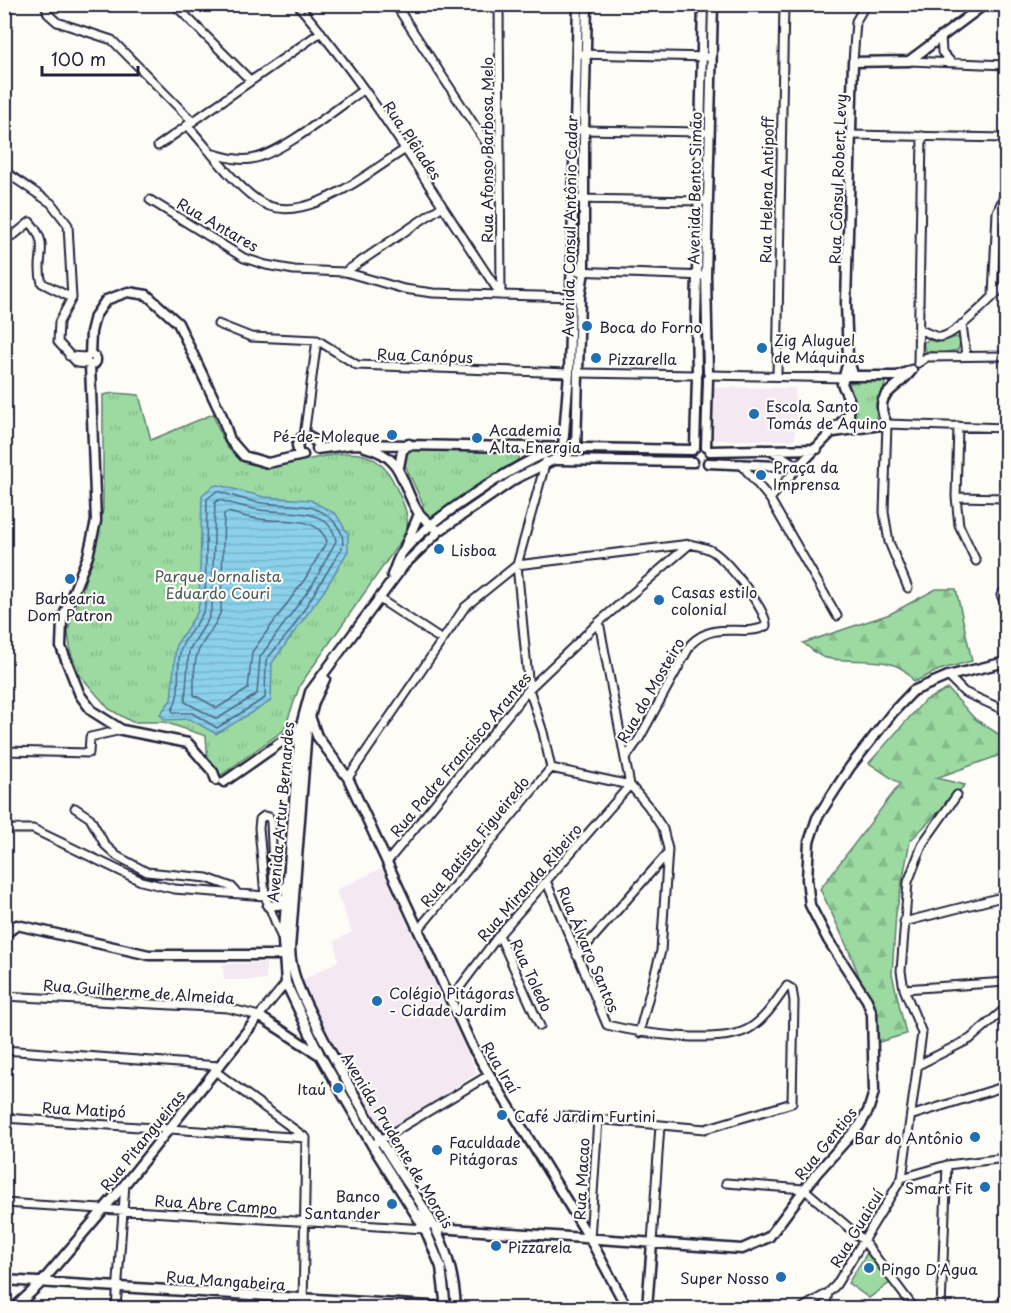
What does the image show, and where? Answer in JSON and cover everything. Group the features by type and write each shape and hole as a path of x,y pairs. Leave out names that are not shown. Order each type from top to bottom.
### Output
{"street":[{"path":"45,4 48,14 57,22 112,40 256,200 283,209 310,207 404,150"},
{"path":"174,4 249,80"},
{"name":"Rua Plêiades","path":"297,4 321,32 363,90 501,296"},
{"path":"395,4 498,161"},
{"name":"Rua Afonso Barbosa Melo","path":"499,4 498,161 501,296"},
{"name":"Avenida Consul Antônio Cadar","path":"563,447 573,271 572,199 578,4"},
{"name":"Avenida Consul Antônio Cadar","path":"576,449 580,297 584,271 587,4"},
{"name":"Avenida Bento Simão","path":"693,462 701,276 708,201 703,4"},
{"name":"Avenida Bento Simão","path":"706,57 713,4"},
{"name":"Rua Helena Antipoff","path":"777,375 784,4"},
{"name":"Rua Cônsul Robert Levy","path":"849,376 846,303 854,62 856,21 866,4"},
{"path":"909,61 985,4"},
{"path":"158,146 249,80 321,32"},
{"path":"941,36 944,56 953,63"},
{"path":"577,54 706,57"},
{"path":"854,62 909,61 1006,65"},
{"path":"214,154 239,160 254,159 266,154 281,147 363,90"},
{"path":"574,129 705,132"},
{"name":"Avenida Bento Simão","path":"705,132 698,201 708,375 708,463"},
{"path":"851,135 1006,138"},
{"path":"918,362 921,330 922,136"},
{"path":"4,171 51,203 68,225 72,298 57,330 58,342 69,356 91,360"},
{"path":"993,296 997,212 1006,192"},
{"path":"572,199 708,201"},
{"name":"Rua Antares","path":"150,200 244,258 294,270 345,272 404,289 433,293 580,297"},
{"path":"345,272 441,207"},
{"path":"4,238 14,235 30,222 41,234 42,257 39,273 42,283 72,298"},
{"path":"573,271 701,276"},
{"path":"921,330 940,337 962,324 1006,284"},
{"path":"317,340 308,424 311,441 309,456 300,453 285,459 261,462 249,459 230,440 222,416 178,323 147,295 128,292 111,296 97,311 91,332 96,520 88,556 62,620 61,647 84,702 107,722 126,731 188,743 219,777 236,772 304,729 318,736"},
{"name":"Rua Canópus","path":"218,324 251,336 317,340 357,365 569,373"},
{"path":"962,324 966,355"},
{"path":"908,588 890,542 884,512 887,424 882,415 880,403 918,362 927,357 1006,356"},
{"path":"579,373 697,375 702,381 708,375 897,376 912,370"},
{"path":"886,375 889,392"},
{"path":"849,376 843,388 849,399 849,414 853,427"},
{"path":"770,499 849,414"},
{"path":"876,425 882,415"},
{"path":"834,432 853,427 887,424 1006,428"},
{"path":"958,426 956,497 959,525 976,561"},
{"path":"300,453 297,442 311,441 338,445 515,445 576,449 694,448 775,452 818,449"},
{"path":"353,444 384,454 399,467 419,514 439,531"},
{"path":"399,467 402,451 409,444"},
{"path":"515,445 523,451 523,463 515,479"},
{"name":"Avenida Artur Bernardes","path":"283,941 302,745 310,692 386,586 401,555 432,525 523,463 563,447"},
{"name":"Avenida Artur Bernardes","path":"386,586 439,531 515,479 576,449"},
{"path":"775,452 798,467"},
{"path":"630,785 551,768 543,732 529,689 517,565 550,461 693,462 702,466 708,463 798,467"},
{"path":"741,464 770,499 837,616"},
{"path":"956,497 1006,498"},
{"path":"401,555 419,514"},
{"path":"348,778 471,600 517,565 690,544"},
{"name":"Rua Padre Francisco Arantes","path":"387,862 529,689 599,622 690,544"},
{"name":"Rua do Mosteiro","path":"627,756 639,739 691,644 698,637 728,628 765,626 762,611 724,561 711,550 690,544"},
{"path":"1004,592 1006,606"},
{"path":"378,598 442,640"},
{"path":"562,1116 705,1129 792,1104 792,988 787,986 764,1018 748,1030 716,1037 639,1033 661,951 667,854 663,829 648,806 630,785 627,756 599,622"},
{"name":"Rua Gentios","path":"438,1228 742,1249 769,1237 804,1189 860,1125 868,1111 874,1092 875,1058 872,1014 867,1000 828,940 810,905 807,879 812,830 826,800 893,712 913,691 948,676 1006,662"},
{"path":"948,676 964,692 1006,711"},
{"name":"Rua Iraí","path":"306,713 318,736 348,778 418,930 489,1075 590,1239 627,1308"},
{"path":"4,751 89,753 90,737 126,731"},
{"path":"280,743 302,745 318,736"},
{"name":"Avenida Artur Bernardes","path":"292,920 302,745"},
{"name":"Rua Batista Figueiredo","path":"418,930 551,768"},
{"name":"Rua Miranda Ribeiro","path":"451,999 499,935 547,883 630,785"},
{"path":"902,1178 913,1115 922,1033 904,990 901,970 904,922 912,866 923,843 957,795"},
{"path":"75,808 90,819 105,844 117,856 147,872 207,878 232,887 237,893"},
{"name":"Avenida Prudente de Morais","path":"274,891 271,825 269,818 264,816 260,819 259,828 265,896 267,906 283,941 286,983 320,1055 372,1145 418,1214 441,1267 447,1308"},
{"path":"4,829 33,829 65,842 141,881 174,889 265,896 287,886"},
{"path":"578,956 667,854"},
{"name":"Rua Álvaro Santos","path":"547,883 607,1025 639,1033"},
{"path":"274,891 285,904 292,920"},
{"path":"904,922 1006,896"},
{"path":"267,906 285,904"},
{"name":"Avenida Prudente de Morais","path":"292,920 290,949 292,970 332,1055 381,1142 438,1228 452,1266 456,1308"},
{"path":"4,927 16,925 150,955 283,955"},
{"path":"4,935 16,925"},
{"name":"Rua Toledo","path":"499,935 540,1026"},
{"path":"904,990 1006,982"},
{"name":"Rua Pitangueiras","path":"14,1308 41,1283 125,1184 286,983"},
{"name":"Rua Guilherme de Almeida","path":"4,996 228,1008 259,1016 320,1055"},
{"path":"918,1065 970,1039 1006,1008"},
{"path":"4,1050 217,1069 306,1138 303,1308"},
{"path":"320,1055 332,1055"},
{"path":"372,1145 381,1142 489,1075"},
{"path":"913,1115 1006,1086"},
{"name":"Rua Matipó","path":"4,1118 306,1138"},
{"name":"Rua Macao","path":"590,1239 598,1119"},
{"path":"646,1308 660,1125"},
{"name":"Rua Guaicuí","path":"802,1308 828,1293 850,1267 863,1240 902,1178 947,1165 1006,1158"},
{"path":"941,1308 947,1165"},
{"path":"726,1183 804,1189 863,1240 914,1308"},
{"path":"117,1308 125,1184"},
{"name":"Rua Abre Campo","path":"4,1203 425,1229"},
{"path":"418,1214 427,1223 438,1228"},
{"path":"598,1253 609,1240"},
{"name":"Rua Mangabeira","path":"4,1280 447,1308"},
{"path":"825,1308 828,1293"},
{"path":"993,1308 1006,1300"}],"shaded area":[{"name":"Escola Santo Tomás de Aquino","path":"713,387 795,388 795,440 713,440"},
{"name":"Colégio Pitágoras - Cidade Jardim","path":"382,868 477,1073 383,1134 320,1021 302,980 338,961 335,941 352,932 336,890"},
{"path":"266,963 266,980 224,980 223,964"}],"green space":[{"path":"957,337 961,341 958,350 942,353 925,351 923,343 928,340 938,342"},
{"name":"Praça da Imprensa","path":"854,379 885,382 876,403 875,421 856,420 852,415 854,401 848,386"},
{"name":"Parque Jornalista Eduardo Couri","path":"114,393 139,395 151,440 213,414 228,448 248,462 269,466 339,454 361,454 380,464 395,485 405,508 407,532 300,685 284,730 220,776 208,763 206,736 164,722 132,722 109,709 79,674 71,653 68,632 70,622 82,593 103,510 103,395"},
{"path":"415,447 418,450 514,451 519,457 515,464 504,468 431,517 422,511 423,504 404,463 406,452"},
{"path":"936,589 956,589 972,661 939,670 914,682 907,672 897,666 885,662 823,657 803,643 890,614"},
{"path":"948,689 975,719 1006,739 1006,753 936,778 965,785 910,841 896,913 892,974 906,1034 876,1043 862,983 820,889 900,784 869,763 924,701"},
{"name":"Pingo D'Agua","path":"867,1253 891,1282 869,1298 848,1283"}],"water":[{"path":"218,485 264,497 310,500 336,514 348,534 348,551 324,591 272,663 271,701 216,734 190,719 165,720 160,714 171,700 176,645 197,613 199,605 202,495 213,486"}],"place":[{"name":"Boca do Forno","path":"587,326"},
{"name":"Zig Aluguel de Máquinas","path":"762,348"},
{"name":"Pizzarella","path":"596,358"},
{"name":"Escola Santo Tomás de Aquino","path":"754,414"},
{"name":"Pé-de-Moleque","path":"392,435"},
{"name":"Academia Alta Energia","path":"477,438"},
{"name":"Praça da Imprensa","path":"761,475"},
{"name":"Lisboa","path":"439,549"},
{"name":"Barbearia Dom Patron","path":"70,579"},
{"name":"Casas estilo colonial","path":"659,600"},
{"name":"Colégio Pitágoras - Cidade Jardim","path":"377,1001"},
{"name":"Itaú","path":"338,1088"},
{"name":"Café Jardim Furtini","path":"502,1115"},
{"name":"Bar do Antônio","path":"975,1137"},
{"name":"Faculdade Pitágoras","path":"437,1150"},
{"name":"Smart Fit","path":"985,1187"},
{"name":"Banco Santander","path":"392,1204"},
{"name":"Pizzarela","path":"496,1246"},
{"name":"Pingo D'Agua","path":"869,1268"},
{"name":"Super Nosso","path":"781,1277"}]}
